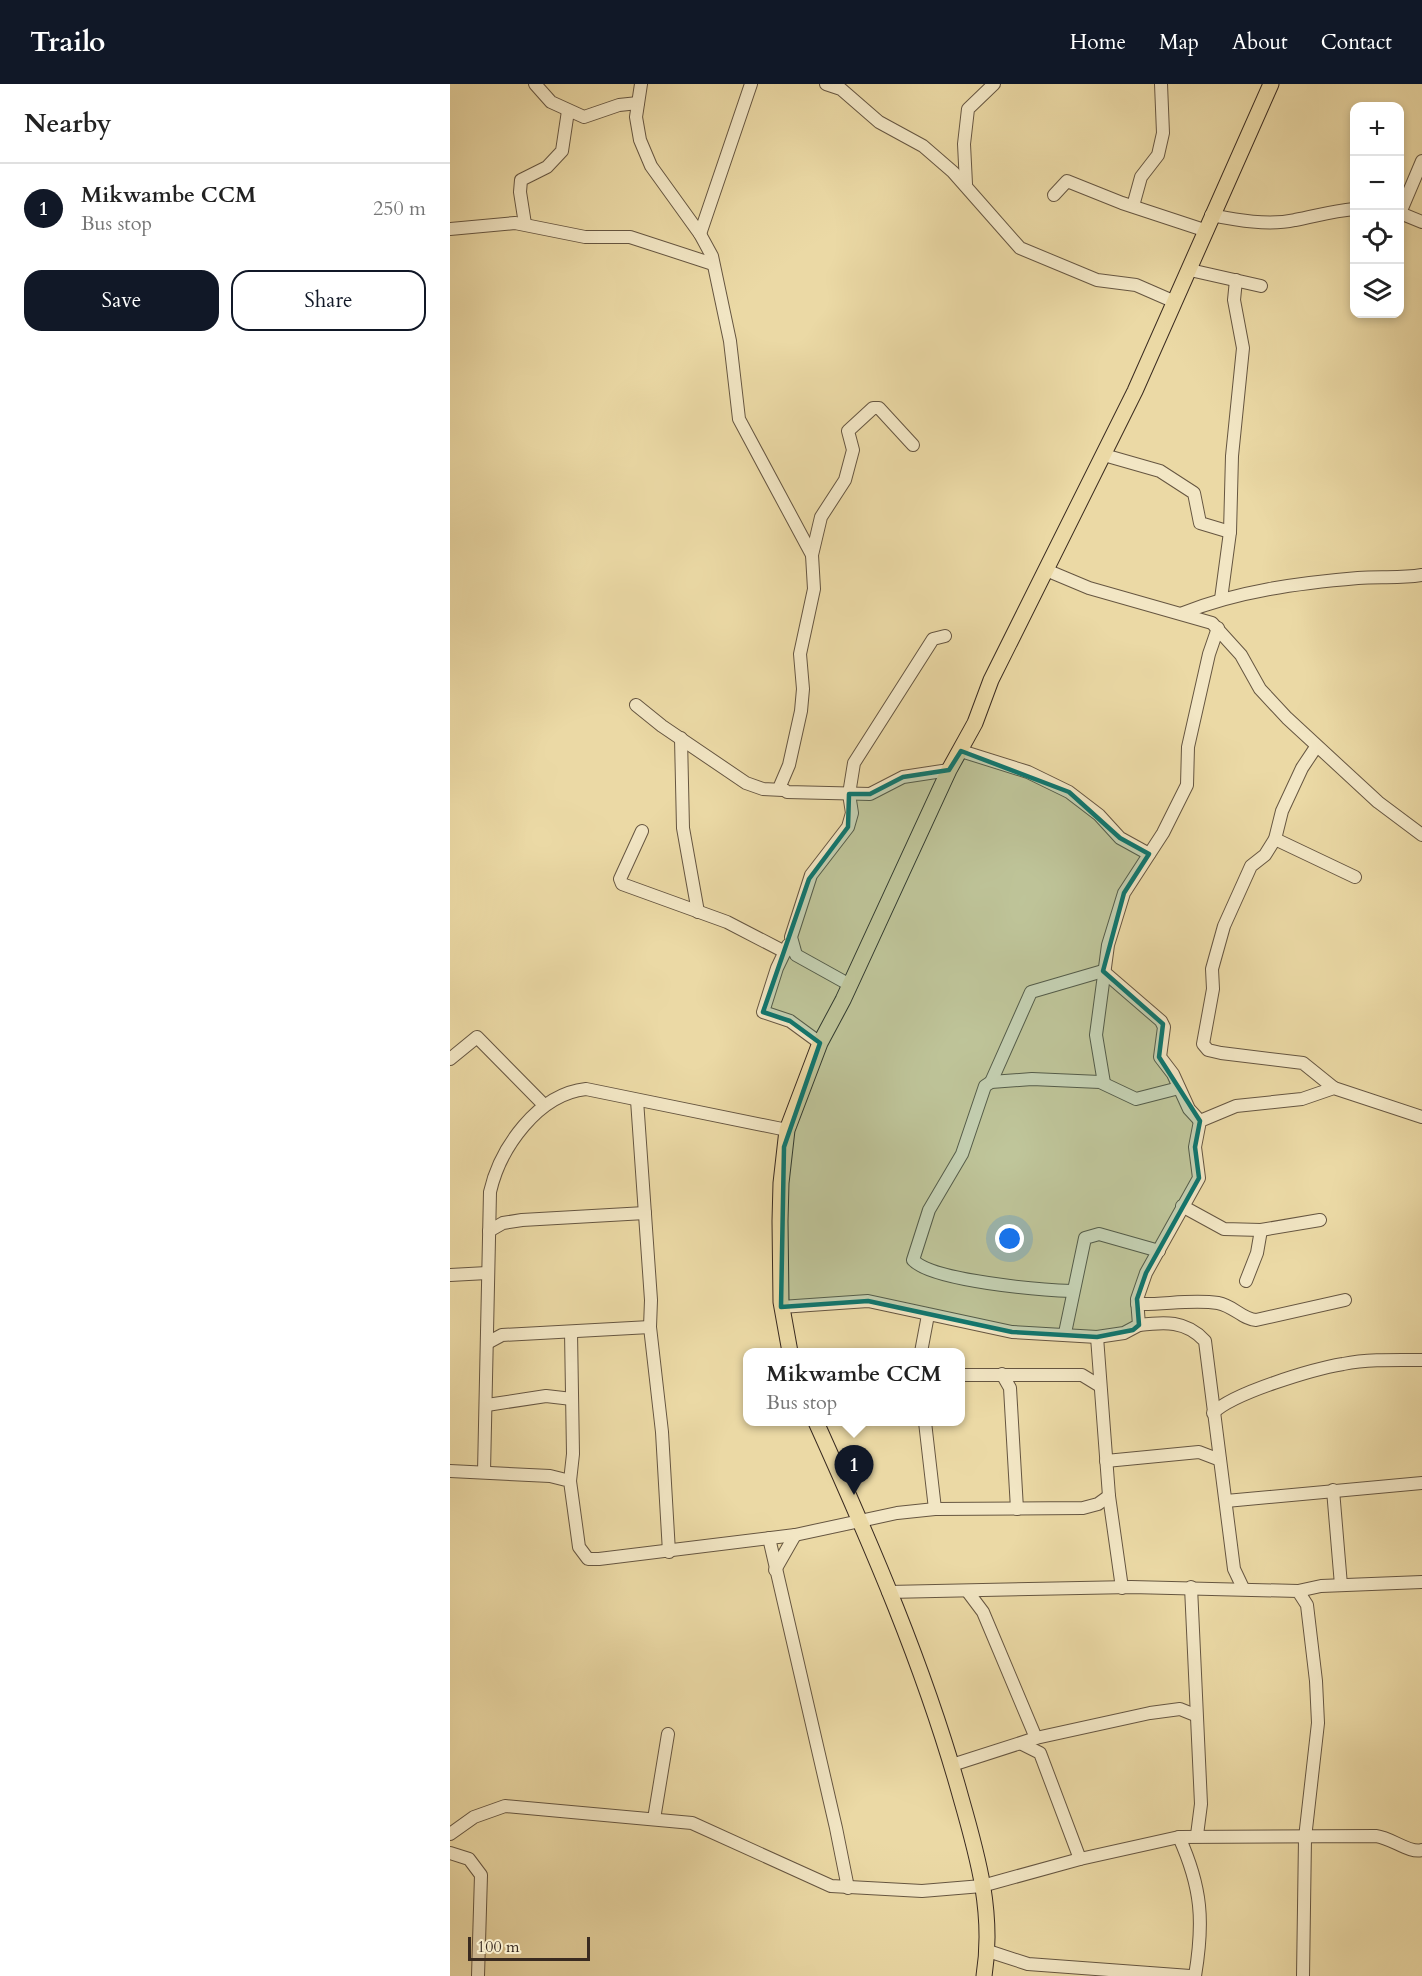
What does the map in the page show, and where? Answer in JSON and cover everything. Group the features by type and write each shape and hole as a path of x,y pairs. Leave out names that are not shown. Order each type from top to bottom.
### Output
{"main road":[{"path":"789,1348 782,1307 780,1184 787,1130 820,1043 850,985 949,770 961,751 991,680 1104,455 1190,270 1207,231 1211,215 1273,86"},
{"path":"818,1426 861,1522 914,1652 952,1765 980,1864 988,1921 988,1951 984,1976"}],"street":[{"path":"535,84 551,102 568,111 589,117 619,105 638,103"},
{"path":"641,84 636,117 640,140 651,166 700,234 713,264 730,341 739,419 812,555"},
{"path":"700,234 751,84"},
{"path":"826,84 841,89 879,122 923,146 966,184 1007,237 1020,248 1097,280 1136,285 1175,302"},
{"path":"966,184 964,144 968,109 994,84"},
{"path":"1132,207 1141,177 1158,155 1163,133 1161,84"},
{"path":"525,224 520,192 521,180 547,167 562,151 568,111"},
{"path":"1401,210 1422,161"},
{"path":"1054,195 1067,181 1132,207 1207,231"},
{"path":"1211,215 1243,221 1282,221 1317,213 1350,209"},
{"path":"1404,215 1422,222"},
{"path":"450,229 506,223 525,224 585,237 630,237 713,264"},
{"path":"1190,270 1261,286"},
{"path":"1221,599 1230,532 1232,456 1243,348 1234,300 1236,280"},
{"path":"783,790 780,782 789,765 801,711 803,689 800,654 814,589 812,555 821,517 845,480 853,450 848,431 876,407 914,445"},
{"path":"1104,455 1164,473 1194,493 1200,523 1230,532"},
{"path":"1046,570 1089,588 1183,613 1218,628 1241,655 1260,689 1316,747 1378,802 1422,836"},
{"path":"1183,613 1221,599 1355,578 1401,579 1422,576"},
{"path":"1104,1083 1096,1040 1103,971 1124,893 1163,833 1187,785 1188,747 1209,654 1218,628"},
{"path":"820,1043 790,1021 763,1012 784,952 791,940 811,875 848,827 852,813 849,794 854,763 933,639 945,636"},
{"path":"636,705 662,726 746,783 763,789 870,794 903,777 949,770"},
{"path":"681,738 683,828 698,912"},
{"path":"1316,747 1302,768 1282,811 1275,840 1265,855 1251,866 1224,926 1212,969 1213,989 1203,1044 1208,1050 1221,1053 1303,1063 1334,1088 1422,1117"},
{"path":"961,751 1028,772 1069,792 1099,815 1120,838 1149,854"},
{"path":"642,831 620,879 622,884 728,922 784,952"},
{"path":"1275,840 1355,878"},
{"path":"791,940 794,952 807,963 850,985"},
{"path":"991,1082 1031,992 1103,971"},
{"path":"1103,971 1161,1021 1164,1027 1160,1057 1173,1074 1189,1109 1200,1121"},
{"path":"450,1059 477,1037 544,1105"},
{"path":"1072,1291 997,1285 926,1267 913,1260 929,1210 962,1154 985,1086 991,1082 1032,1079 1104,1083 1129,1098 1136,1099 1179,1088"},
{"path":"1200,1121 1236,1106 1302,1099 1334,1088"},
{"path":"484,1472 489,1342 487,1273 490,1192 494,1174 509,1146 544,1105 569,1091 586,1089 787,1130"},
{"path":"637,1100 651,1327 662,1432 669,1552"},
{"path":"1139,1325 1137,1304 1146,1273 1199,1178 1195,1147 1200,1121"},
{"path":"1182,1206 1224,1228 1261,1230 1320,1220"},
{"path":"489,1231 503,1223 645,1213"},
{"path":"1246,1281 1257,1253 1261,1230"},
{"path":"1065,1333 1072,1291 1085,1238 1090,1235 1105,1235 1159,1251"},
{"path":"450,1275 487,1273"},
{"path":"1137,1304 1181,1301 1216,1303 1232,1306 1250,1320 1256,1320 1345,1300"},
{"path":"782,1307 868,1301 1012,1332 1065,1333 1096,1337 1124,1333 1139,1325 1176,1322 1199,1335 1205,1341 1234,1569 1243,1588"},
{"path":"922,1348 928,1315"},
{"path":"489,1325 502,1335"},
{"path":"489,1342 502,1335 651,1327"},
{"path":"571,1332 573,1454 570,1482 579,1547 588,1559 622,1558 795,1535 897,1513 935,1509 1083,1508 1098,1504 1109,1496"},
{"path":"1096,1337 1109,1496 1122,1588"},
{"path":"1213,1413 1239,1396 1330,1366 1365,1361 1422,1360"},
{"path":"1082,1375 1098,1365"},
{"path":"1002,1374 1010,1388 1017,1509"},
{"path":"965,1375 1082,1375 1100,1386"},
{"path":"487,1405 546,1396 572,1399"},
{"path":"925,1426 935,1509"},
{"path":"1205,1453 1216,1438"},
{"path":"1106,1461 1205,1453 1220,1460"},
{"path":"450,1471 550,1476 570,1482"},
{"path":"1226,1501 1422,1483"},
{"path":"1333,1490 1341,1585"},
{"path":"775,1570 795,1535"},
{"path":"769,1538 837,1828 848,1888"},
{"path":"888,1592 1191,1587 1298,1591 1341,1585 1422,1582"},
{"path":"1191,1587 1194,1697 1201,1812 1197,1835"},
{"path":"1298,1591 1307,1605 1316,1681 1318,1723 1305,1838 1303,1976"},
{"path":"968,1592 982,1612 1036,1738"},
{"path":"952,1765 1036,1738 1180,1708 1194,1697"},
{"path":"1180,1708 1195,1715"},
{"path":"654,1819 668,1734"},
{"path":"1022,1744 1040,1753 1080,1859"},
{"path":"450,1834 474,1816 505,1806 693,1823 716,1832 745,1850 831,1886 922,1891 982,1886 1080,1859 1197,1835 1388,1838 1417,1851 1422,1860"},
{"path":"1179,1837 1188,1857 1200,1907 1202,1927 1196,1976"},
{"path":"450,1852 469,1859 481,1875 478,1976"},
{"path":"988,1951 1028,1964 1119,1974 1190,1976"}],"highlighted area":[{"path":"961,751 1069,792 1120,838 1149,854 1124,893 1103,971 1163,1024 1159,1057 1200,1121 1195,1147 1199,1178 1146,1273 1137,1299 1139,1325 1133,1330 1097,1337 1012,1332 868,1301 781,1307 784,1147 820,1043 790,1021 763,1012 809,879 848,827 849,794 870,794 903,777 949,770"}],"place":[{"name":"Mikwambe CCM","path":"854,1495"}]}
